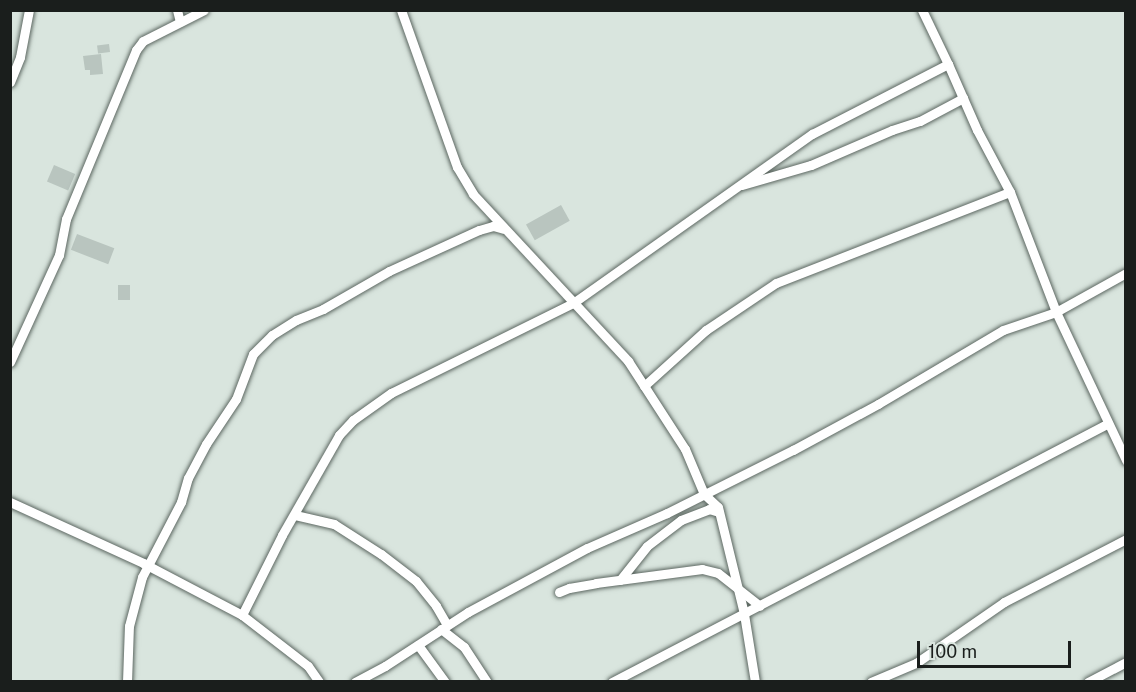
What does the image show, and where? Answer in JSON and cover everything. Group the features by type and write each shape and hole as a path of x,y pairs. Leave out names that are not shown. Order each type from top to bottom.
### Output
{"street":[{"path":"10,82 20,57 29,10"},
{"path":"177,10 180,22"},
{"path":"10,362 59,255 66,219 127,67 143,41 204,10"},
{"path":"401,10 457,166 472,194 628,360 685,449 704,494 717,507 744,614 755,681"},
{"path":"922,10 1010,192 1056,312 1125,460"},
{"path":"242,615 339,435 353,420 391,393 573,303 812,135 948,64"},
{"path":"737,186 811,165 892,130 920,121 963,98"},
{"path":"644,386 706,330 776,283 1010,192"},
{"path":"127,681 129,626 133,603 147,565 182,502 188,478 210,436 236,399 253,354 272,335 389,271 440,246 493,226 505,229"},
{"path":"355,681 418,645 444,627 587,548 704,494 869,409 1003,330 1056,312 1125,273"},
{"path":"612,681 1107,424"},
{"path":"10,502 147,565 242,615 308,666 319,681"},
{"path":"620,580 647,546 681,520 709,509 719,512"},
{"path":"294,515 334,524 416,581 436,606 444,627 464,647 487,681"},
{"path":"871,681 916,663 1004,602 1125,539"},
{"path":"559,592 569,588 702,569 718,573 760,606"},
{"path":"418,645 445,681"},
{"path":"1088,681 1125,662"}],"building":[{"path":"109,44 110,52 98,53 97,45"},
{"path":"101,54 103,74 90,75 90,70 85,70 83,56"},
{"path":"54,165 75,174 68,191 47,182"},
{"path":"561,205 570,221 535,240 526,224"},
{"path":"77,234 114,248 108,264 71,250"},
{"path":"118,285 130,285 130,300 118,300"}]}
